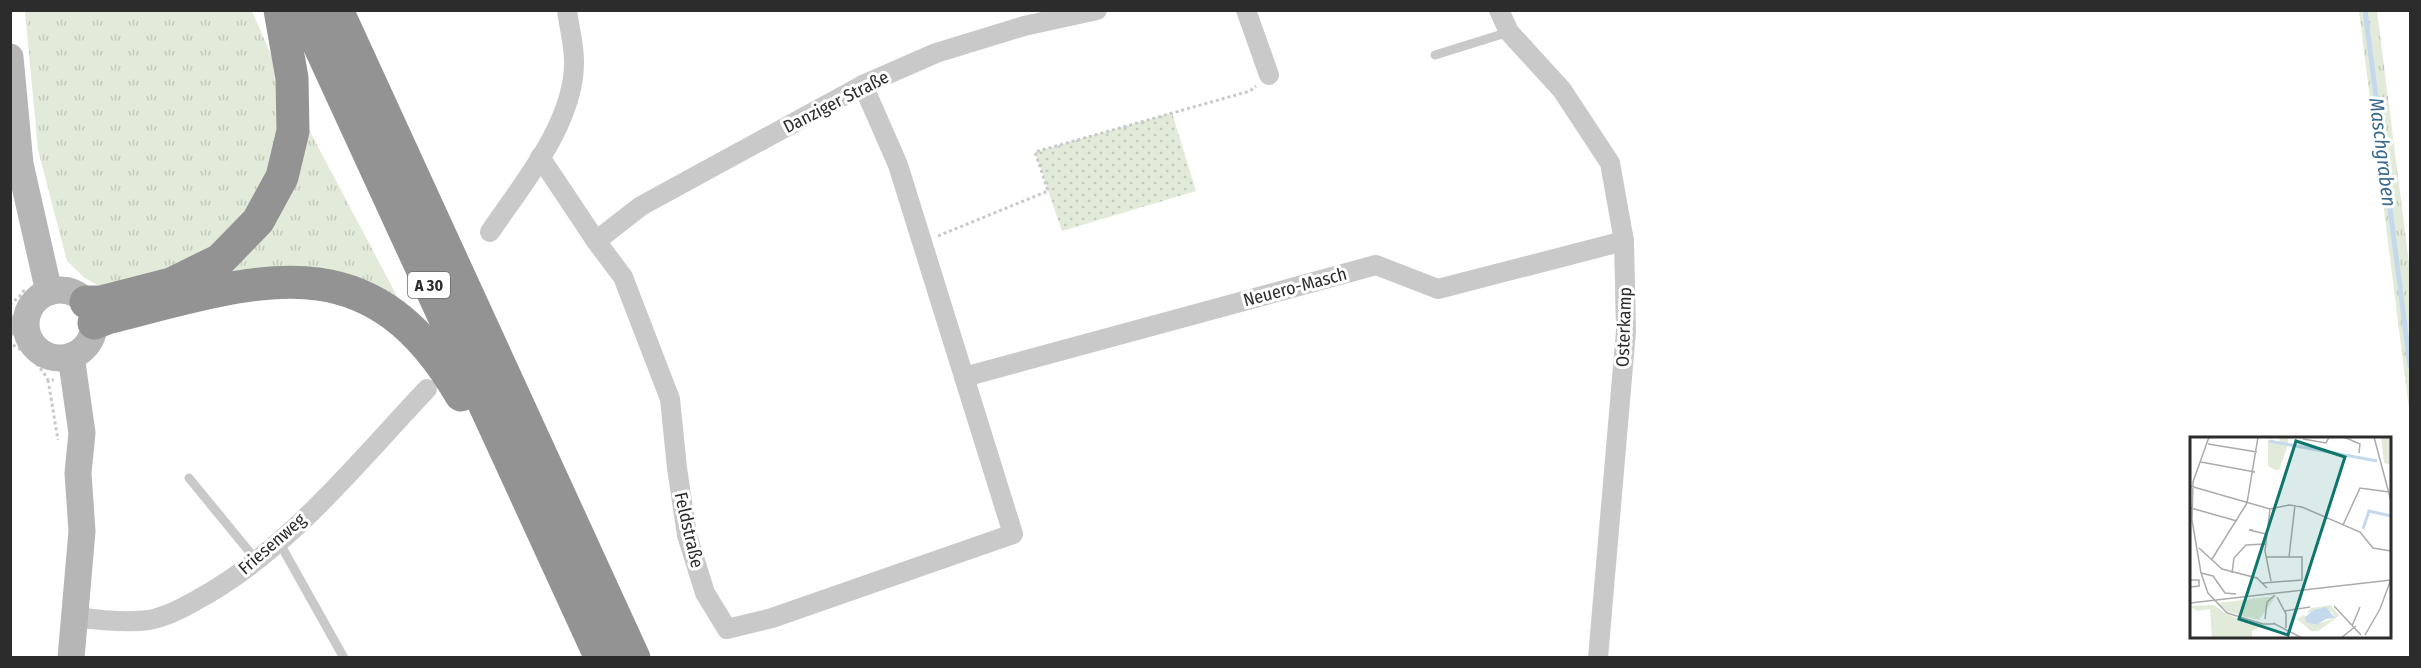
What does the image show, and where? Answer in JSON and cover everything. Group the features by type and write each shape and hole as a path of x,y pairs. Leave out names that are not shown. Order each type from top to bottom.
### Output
{"highway":[{"path":"280,10 292,78 293,131 282,177 258,221 220,260 171,284 101,302 90,312 107,318 232,287 280,281 349,289 367,298 412,329 443,364 556,559"},
{"name":"A 30","path":"303,10 601,657"},
{"name":"A 30","path":"338,10 634,657"}],"main road":[{"path":"10,57 20,164 49,291"},
{"path":"49,291 69,291 90,312 88,344 81,351 62,357 43,353 18,324 33,304 49,291"},
{"path":"62,357 66,434 78,473 82,531 71,657"}],"street":[{"path":"490,232 540,157 569,103 574,61 567,10"},
{"name":"Danziger Straße","path":"596,241 641,206 863,85 1023,18 1097,10"},
{"path":"1246,10 1269,75"},
{"name":"Osterkamp","path":"1499,10 1509,32 1562,90 1610,163 1624,240 1626,331 1598,657"},
{"path":"863,85 898,165 964,378"},
{"name":"Feldstraße","path":"540,157 623,277 670,399 676,468 687,535 705,593 727,629 772,618 1013,534 964,378"},
{"name":"Neuero-Masch","path":"964,378 1376,265 1438,289 1624,240"},
{"name":"Friesenweg","path":"76,617 149,620 174,612 208,594 257,561 279,542 427,389"}],"lane":[{"path":"1435,55 1509,32"},
{"path":"189,478 257,561"},
{"path":"279,542 344,657"}],"path":[{"path":"922,243 1048,191 1035,152 1250,91 1269,75"}],"green space":[{"path":"25,11 252,11 278,71 434,366 375,310 303,288 102,288 85,278 67,261 38,150"},
{"path":"2359,11 2377,11 2410,271 2410,417"},
{"path":"1172,113 1196,191 1062,231 1035,152"}],"waterway":[{"name":"Maschgraben","path":"2365,10 2410,366"}]}
